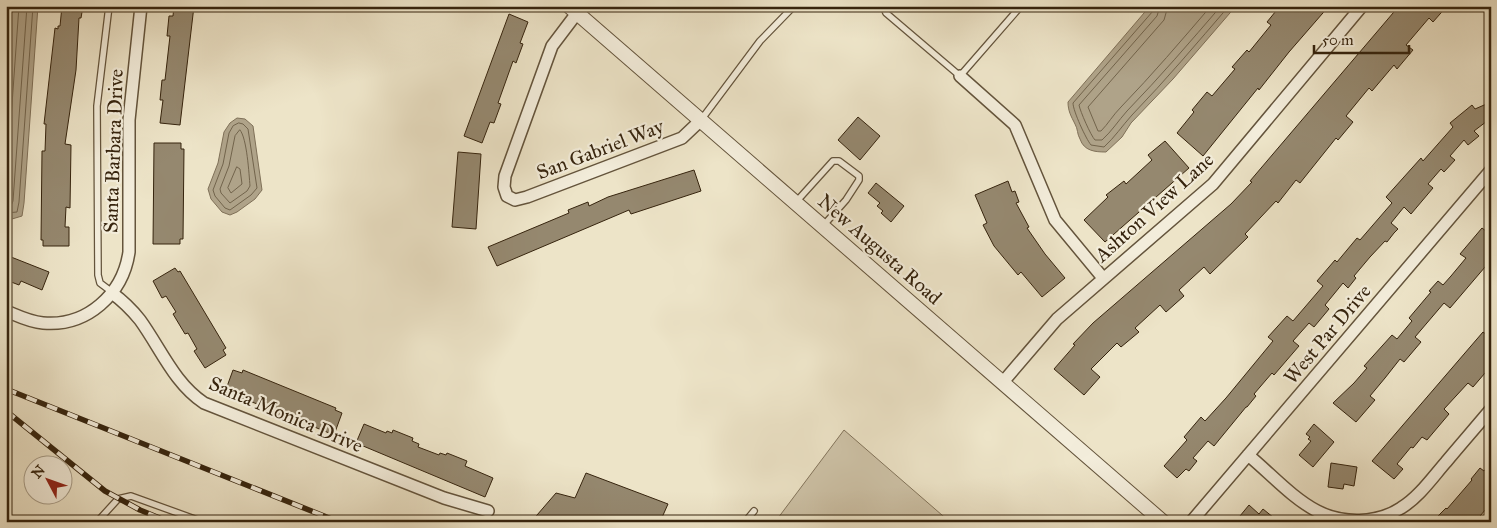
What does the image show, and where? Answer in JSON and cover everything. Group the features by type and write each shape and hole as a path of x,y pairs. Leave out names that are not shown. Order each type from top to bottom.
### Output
{"street":[{"name":"Santa Barbara Drive","path":"6,311 35,322 68,322 92,312 112,293 126,267 128,252 130,120 141,6"},
{"name":"Ashton View Lane","path":"1003,382 1057,319 1214,184 1362,6"},
{"name":"New Augusta Road","path":"573,10 1163,522"},
{"name":"San Gabriel Way","path":"573,10 552,46 504,176 504,187 507,196 515,200 527,197 682,138 701,120"},
{"path":"960,76 1015,125 1055,220 1103,278"},
{"name":"West Par Drive","path":"1191,522 1491,170"},
{"name":"Santa Monica Drive","path":"112,293 127,305 141,322 182,385 204,403 444,498 488,511"},
{"path":"1248,455 1315,510 1344,520 1377,518 1401,508 1420,493 1491,409"}],"lane":[{"path":"109,6 97,106 98,278 100,283 112,293"},
{"path":"701,120 760,41 794,6"},
{"path":"883,6 886,13 960,76 1021,6"},
{"path":"796,202 833,161 839,161 859,176 859,180 846,200 823,226"},
{"path":"98,522 118,499 131,496 203,522"},
{"path":"745,522 754,511"}],"shaded area":[{"path":"844,430 950,522 775,522"}],"water":[{"path":"6,6 38,6 24,203 22,216 12,219 6,217"},
{"path":"1150,6 1236,6 1173,79 1131,123 1122,137 1106,152 1090,150 1084,146 1079,137 1069,111 1068,102"},
{"path":"237,118 245,119 253,126 262,190 255,199 230,215 222,212 211,199 208,189 218,163 224,132 230,123"}],"building":[{"path":"62,6 83,6 81,18 79,18 76,70 65,144 71,145 70,208 66,207 65,227 69,227 69,246 43,246 43,240 41,240 42,151 45,151 46,124 44,124 55,28 58,29 58,26 60,26"},
{"path":"174,6 194,6 180,125 160,123 163,100 160,100 162,80 165,80 170,36 167,36 169,16 173,16"},
{"path":"1280,6 1329,6 1259,90 1258,88 1203,156 1177,133 1207,92 1212,96 1235,69 1232,67 1247,50 1249,52 1271,25 1267,22"},
{"path":"1399,6 1447,6 1433,22 1429,18 1406,45 1413,50 1397,69 1394,65 1372,91 1369,88 1346,116 1353,122 1338,140 1336,138 1300,183 1296,180 1278,203 1276,201 1245,234 1248,237 1210,274 1204,267 1179,290 1184,296 1166,312 1160,305 1135,328 1139,332 1121,347 1117,343 1091,369 1100,377 1084,395 1054,369 1075,345 1073,344 1093,323 1231,204 1252,182 1250,181"},
{"path":"509,14 528,22 520,43 523,44 516,63 513,61 498,103 501,104 494,123 490,122 482,143 464,136"},
{"path":"1491,102 1491,118 1474,131 1479,136 1468,145 1464,140 1450,156 1455,160 1444,172 1441,169 1428,184 1433,188 1411,214 1404,207 1391,223 1398,229 1370,257 1354,276 1356,278 1348,288 1343,283 1325,305 1329,309 1314,327 1309,323 1293,341 1299,346 1274,375 1272,373 1254,394 1256,396 1214,446 1208,441 1193,458 1197,461 1189,471 1186,469 1177,478 1164,466 1187,440 1184,437 1201,417 1205,421 1226,398 1273,341 1268,337 1287,316 1293,321 1323,286 1317,281 1335,260 1337,262 1357,238 1360,240 1392,203 1386,197 1421,158 1423,161 1453,127 1450,123 1472,105 1475,109"},
{"path":"858,117 880,136 860,160 838,140"},
{"path":"1165,141 1189,168 1105,242 1084,220 1108,197 1106,195 1124,181 1126,184 1152,160 1148,155"},
{"path":"154,143 181,143 181,149 184,149 183,239 180,239 180,244 153,244"},
{"path":"458,152 481,154 476,229 452,227"},
{"path":"694,170 701,191 631,214 629,210 497,266 488,247 569,213 568,210 588,202 589,206 608,197"},
{"path":"1008,181 1012,192 1015,191 1019,202 1016,203 1029,227 1027,228 1065,278 1042,297 1021,272 1018,275 994,246 983,225 987,223 975,195"},
{"path":"876,183 904,206 891,222 881,213 883,211 877,206 880,203 868,193"},
{"path":"1482,228 1491,235 1491,260 1450,308 1444,303 1415,337 1421,342 1404,362 1400,359 1370,396 1375,400 1356,422 1333,403 1354,383 1367,368 1364,366 1392,335 1397,339 1412,321 1409,318 1438,281 1443,285 1451,276 1466,258 1460,254"},
{"path":"6,255 49,272 42,290 21,281 19,285 6,280"},
{"path":"175,268 178,272 180,271 226,348 223,350 226,355 205,368 194,351 197,349 188,333 185,334 173,314 176,312 166,296 162,298 153,281"},
{"path":"1483,332 1491,338 1491,366 1473,387 1468,383 1444,409 1449,414 1427,440 1422,437 1413,448 1411,447 1397,464 1403,469 1394,479 1372,461"},
{"path":"233,370 242,373 243,370 336,408 335,410 342,413 334,435 290,417 288,421 266,412 268,408 225,392"},
{"path":"364,424 386,433 387,431 392,433 393,430 413,438 412,441 419,444 418,447 439,455 440,453 446,455 447,453 467,461 465,466 493,478 485,497 356,443"},
{"path":"1314,424 1334,442 1313,467 1299,455 1311,441 1308,439 1310,437 1306,434"},
{"path":"1331,463 1357,467 1354,486 1344,484 1343,489 1328,487"},
{"path":"1491,463 1491,503 1475,522 1432,522 1447,509 1480,468 1484,471"},
{"path":"586,473 668,504 660,522 531,522 556,493 575,498"},
{"path":"1249,505 1259,514 1263,509 1279,522 1235,522"}],"railway":[{"path":"6,389 339,522"},
{"path":"6,411 105,491 140,510 169,522"}]}
